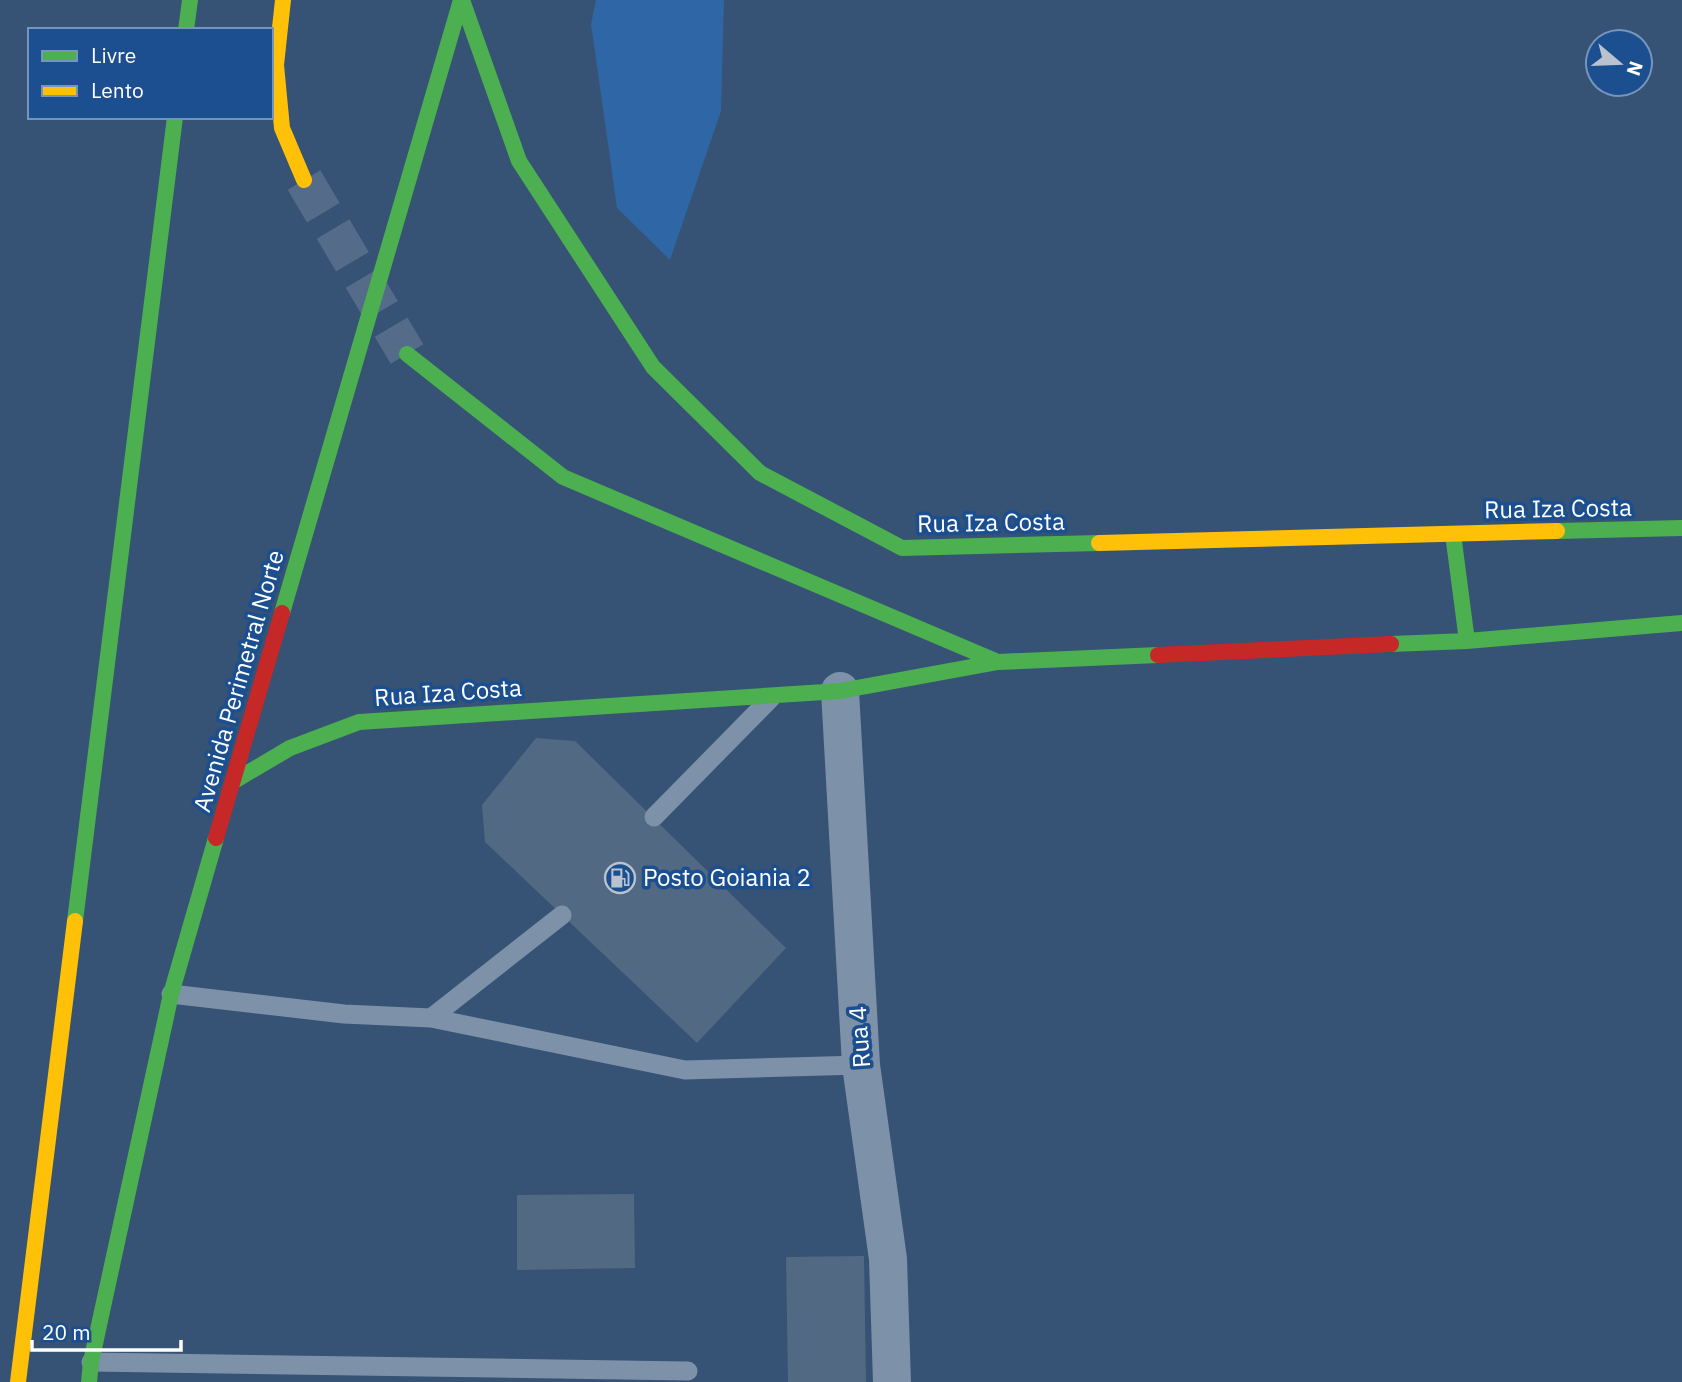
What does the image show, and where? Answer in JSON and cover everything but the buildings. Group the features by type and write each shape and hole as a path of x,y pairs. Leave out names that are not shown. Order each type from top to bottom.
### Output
{"main road":[{"path":"186,28 190,0"},
{"path":"283,0 276,65 282,128 304,180"},
{"name":"Avenida Perimetral Norte","path":"89,1382 91,1362 171,994 462,0"},
{"name":"Rua Iza Costa","path":"462,0 519,161 653,366 760,472 902,548 1682,528"},
{"path":"18,1382 175,119"},
{"path":"407,354 563,477 998,662"},
{"path":"1453,534 1467,641"},
{"name":"Rua Iza Costa","path":"234,781 290,748 359,722 840,691 998,662 1467,641 1682,624"}],"street":[{"name":"Rua 4","path":"840,691 861,1065 888,1259 892,1382"}],"lane":[{"path":"654,817 774,694"},
{"path":"431,1018 562,915"},
{"path":"171,994 344,1014 431,1018 685,1070 861,1065"},
{"path":"91,1362 688,1371"}],"shaded area":[{"path":"596,0 724,0 721,111 670,260 617,208 591,24"}],"tunnel":[{"path":"304,180 407,354"}],"traffic: fast":[{"path":"186,28 190,0"},
{"path":"282,613 461,0"},
{"path":"462,0 519,161 653,367 760,473 902,548 1099,543"},
{"path":"75,921 175,119"},
{"path":"407,354 563,477 998,662"},
{"path":"1557,531 1682,528"},
{"path":"1453,534 1467,641"},
{"path":"1391,644 1467,641 1682,623"},
{"path":"234,781 290,748 359,722 840,691 998,662 1158,655"},
{"path":"89,1382 91,1362 171,994 216,838"}],"traffic: slow":[{"path":"283,0 276,65 282,128 304,180"},
{"path":"1099,543 1557,531"},
{"path":"18,1382 75,921"}],"traffic: jam":[{"path":"216,838 282,613"},
{"path":"1158,655 1391,644"}],"place":[{"name":"Posto Goiania 2","path":"620,878"}]}
